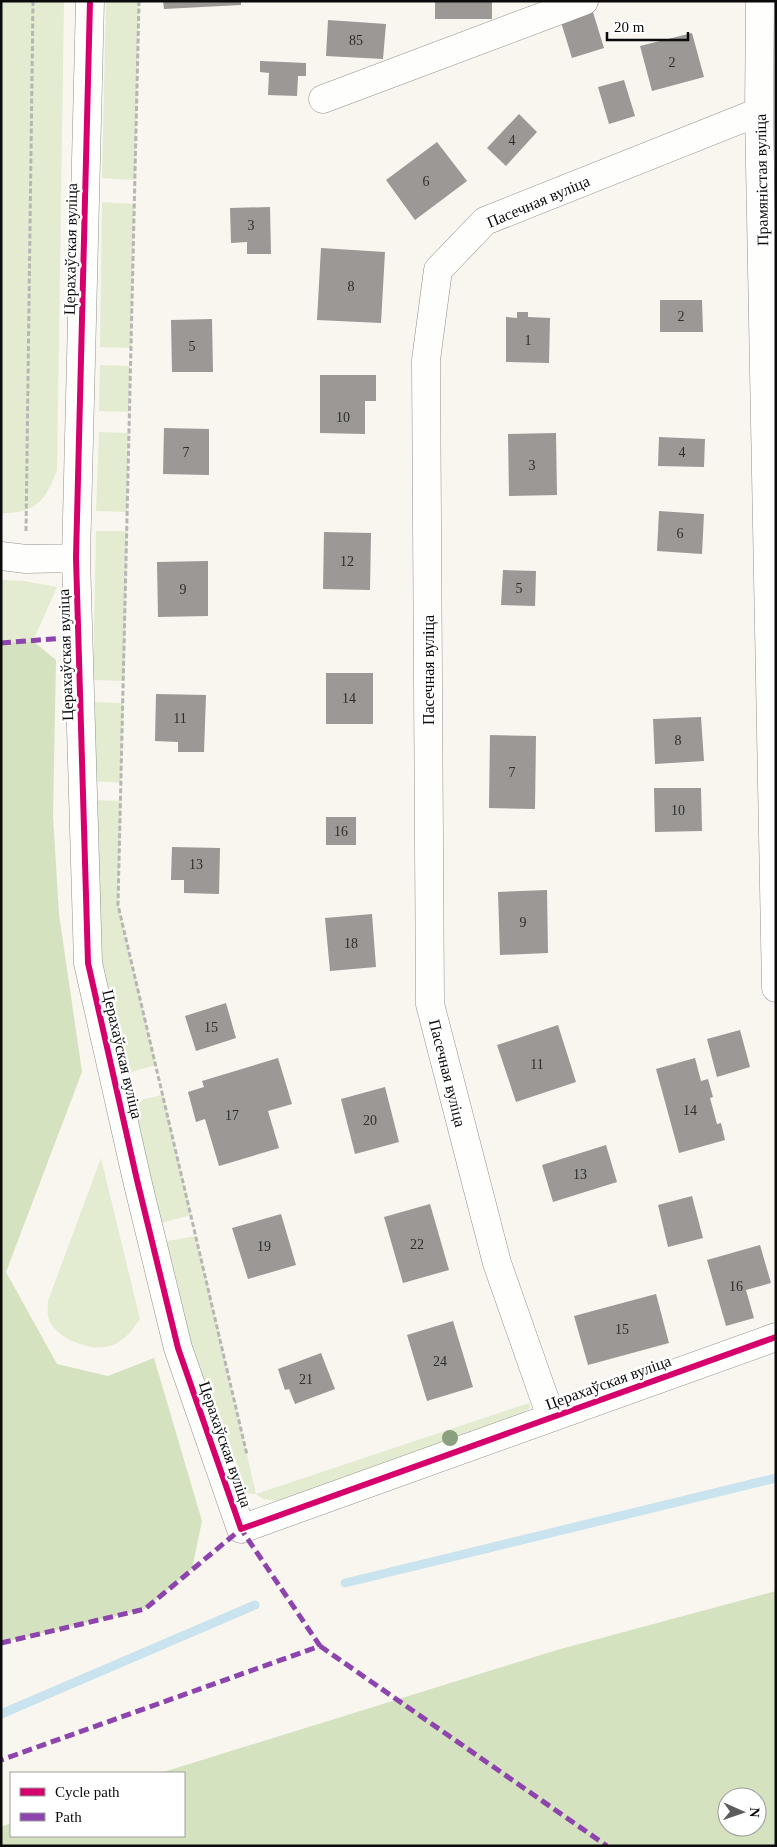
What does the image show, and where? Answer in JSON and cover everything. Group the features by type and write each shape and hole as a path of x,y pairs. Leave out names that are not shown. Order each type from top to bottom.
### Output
{"street":[{"name":"Церахаўская вуліца","path":"90,1 76,558 88,963 137,1180 178,1348 241,1529 776,1337"},
{"path":"323,99 584,1"},
{"name":"Прамяністая вуліца","path":"760,1 760,112 775,984"},
{"name":"Пасечная вуліца","path":"551,1417 497,1263 430,1004 426,360 438,270 485,221 760,112"},
{"path":"14,558 76,558"}],"path":[{"path":"14,558 33,1"},
{"path":"139,1 118,905 247,1457"}],"green space":[{"path":"1,1 64,1 57,470 49,490 38,503 31,508 13,513 1,513"},
{"path":"106,1 139,1 135,180 102,178"},
{"path":"102,202 134,204 131,348 100,347"},
{"path":"100,365 130,366 129,412 99,411"},
{"path":"99,432 129,433 127,512 96,511"},
{"path":"96,531 127,531 124,681 93,680"},
{"path":"1,580 24,581 57,587 33,641 1,643"},
{"path":"33,641 56,660 53,816 59,914 82,1072 6,1272 57,1364 108,1376 154,1358 202,1521 192,1569 145,1609 1,1643 1,643"},
{"path":"93,702 123,703 121,783 93,781"},
{"path":"93,800 121,801 118,905 156,1065 124,1074 94,921"},
{"path":"163,1095 191,1215 157,1224 131,1102"},
{"path":"101,1158 140,1319 123,1339 107,1347 87,1346 67,1338 52,1325 48,1317 48,1301"},
{"path":"196,1236 256,1494 242,1493 226,1475 162,1242"},
{"path":"529,1403 530,1408 509,1422 287,1502 263,1499 256,1494"},
{"path":"776,1591 776,1846 1,1846 1,1827 10,1823 10,1837 185,1837 185,1772 163,1772 557,1650"}],"building":[{"path":"163,1 241,1 241,5 164,9"},
{"path":"435,1 492,1 492,19 435,19"},
{"path":"592,9 604,48 572,58 560,19"},
{"path":"328,20 386,24 383,59 326,56"},
{"path":"692,33 704,77 652,91 640,46"},
{"path":"260,61 306,63 306,76 298,76 297,96 268,95 269,73 260,72"},
{"path":"624,80 635,116 609,124 598,87"},
{"path":"519,114 537,132 506,166 487,148"},
{"path":"437,142 467,181 415,220 386,180"},
{"path":"270,207 271,254 247,254 247,242 231,243 230,208"},
{"path":"321,248 385,252 381,323 317,320"},
{"path":"660,300 702,300 703,332 660,332"},
{"path":"517,312 528,312 528,317 550,318 549,363 506,362 506,317 517,318"},
{"path":"212,319 213,372 172,372 171,320"},
{"path":"320,375 376,375 376,401 365,401 365,434 320,433"},
{"path":"164,428 209,429 209,475 163,474"},
{"path":"556,433 557,495 509,496 508,434"},
{"path":"659,437 705,439 704,467 658,466"},
{"path":"659,511 704,514 702,554 657,551"},
{"path":"324,532 371,533 370,590 323,589"},
{"path":"208,561 208,616 158,617 157,562"},
{"path":"503,570 536,571 535,606 501,605"},
{"path":"326,673 373,673 373,724 326,724"},
{"path":"156,694 206,695 204,752 178,752 178,742 155,741"},
{"path":"701,717 704,761 655,764 653,719"},
{"path":"490,735 536,736 535,809 489,808"},
{"path":"654,788 701,788 702,831 655,832"},
{"path":"326,817 356,817 356,845 326,845"},
{"path":"172,847 220,848 219,894 184,893 184,880 171,880"},
{"path":"547,890 548,953 500,955 498,892"},
{"path":"372,914 376,967 330,971 325,918"},
{"path":"226,1003 236,1038 196,1051 185,1016"},
{"path":"558,1025 576,1082 516,1102 497,1045"},
{"path":"740,1030 750,1067 717,1077 707,1039"},
{"path":"278,1058 292,1104 268,1111 279,1148 219,1166 205,1119 196,1122 188,1092 204,1087 202,1081"},
{"path":"695,1058 701,1081 708,1079 713,1097 710,1098 717,1124 721,1123 725,1140 679,1153 656,1069"},
{"path":"385,1087 399,1142 355,1154 341,1099"},
{"path":"606,1145 617,1182 553,1202 542,1165"},
{"path":"692,1196 703,1238 668,1247 658,1205"},
{"path":"430,1204 449,1270 403,1283 384,1217"},
{"path":"281,1214 296,1265 248,1279 232,1228"},
{"path":"760,1245 771,1283 746,1290 754,1318 726,1326 707,1260"},
{"path":"656,1294 669,1343 588,1365 574,1316"},
{"path":"453,1321 473,1387 427,1401 407,1335"},
{"path":"321,1353 335,1389 295,1404 289,1389 285,1390 278,1369"}],"waterway":[{"path":"345,1583 776,1478"},
{"path":"1,1714 255,1605"}],"marked path":[{"path":"1,643 77,637"},
{"path":"1,1643 145,1609 241,1529 320,1646 1,1760"},
{"path":"320,1646 607,1846"}],"cycle path":[{"path":"90,1 76,558 88,963 137,1180 178,1348 241,1529 776,1337"}]}
